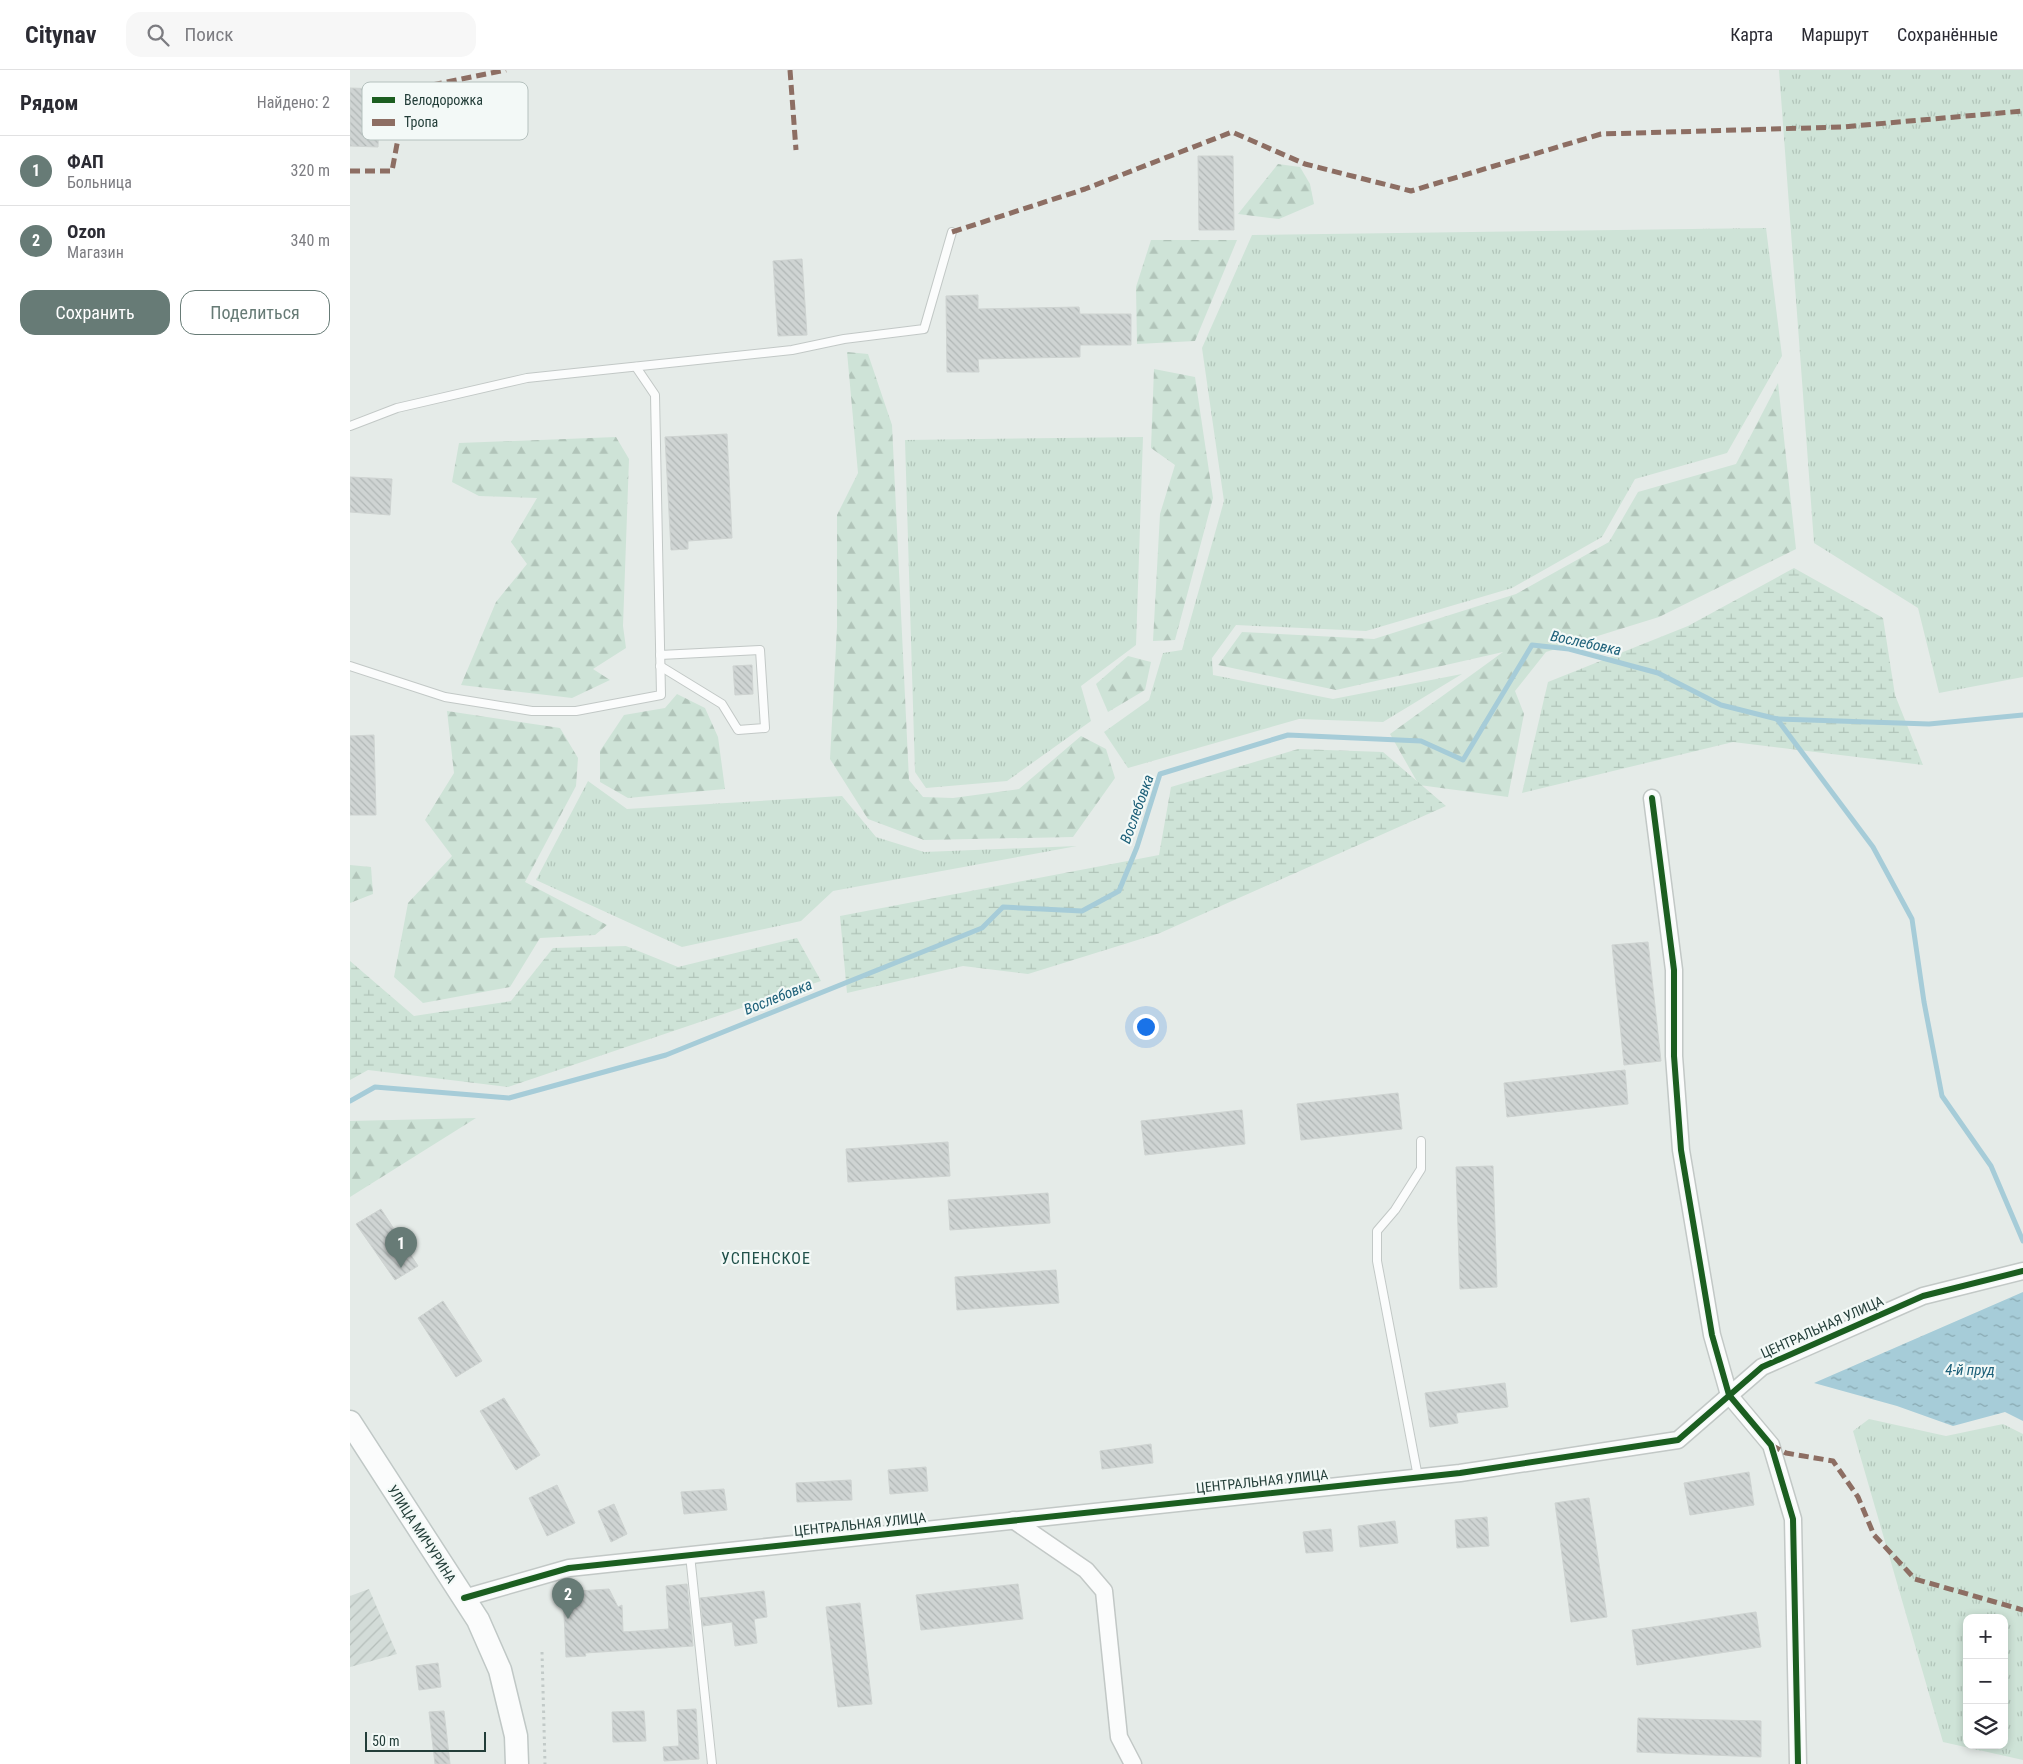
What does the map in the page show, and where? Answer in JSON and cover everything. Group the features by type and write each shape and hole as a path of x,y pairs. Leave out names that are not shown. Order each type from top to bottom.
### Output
{"main road":[{"name":"УЛИЦА МИЧУРИНА","path":"350,1422 478,1620 500,1670 516,1736 517,1764"}],"street":[{"path":"1652,798 1674,970 1674,1056 1680,1150 1712,1335 1730,1395 1770,1445 1793,1519 1798,1764"},
{"name":"ЦЕНТРАЛЬНАЯ УЛИЦА","path":"464,1598 570,1568 1418,1477 1678,1440 1762,1367 1923,1296 2023,1271"},
{"path":"1013,1520 1086,1570 1104,1591 1120,1737 1132,1764"}],"lane":[{"path":"350,426 397,408 527,378 636,368 792,350 844,339 924,329 952,232"},
{"path":"350,666 444,697 532,710 576,711 661,695 655,395 636,368"},
{"path":"660,655 760,650 765,728 738,730 722,704 660,666"},
{"path":"1418,1477 1377,1260 1377,1231 1395,1210 1420,1169 1420,1141"},
{"path":"690,1554 712,1764"}],"path":[{"path":"542,1652 546,1764"}],"shaded area":[{"path":"369,1589 397,1654 350,1667 350,1596"}],"green space":[{"path":"1779,70 2023,70 2023,677 1939,693 1918,608 1814,543"},
{"path":"1278,164 1300,167 1310,184 1314,204 1279,219 1238,214"},
{"path":"1766,228 1782,356 1727,453 1635,479 1602,537 1512,588 1366,631 1236,625 1212,658 1213,675 1333,699 1462,674 1383,722 1299,719 1128,768 1104,732 1149,700 1163,653 1182,650 1224,501 1202,348 1252,235"},
{"path":"1151,240 1237,240 1195,341 1137,344 1136,287"},
{"path":"847,352 868,354 892,425 909,780 923,797 953,798 1019,789 1081,736 1106,749 1115,778 1073,837 924,840 868,819 830,759 837,627 837,515 858,473"},
{"path":"1154,369 1195,377 1213,498 1175,640 1153,641 1160,514 1175,465 1151,448"},
{"path":"1778,383 1796,549 1659,617 1546,652 1515,691 1524,714 1508,797 1419,785 1390,734 1503,652 1336,690 1218,665 1242,632 1374,639 1516,594 1609,542 1638,492 1736,464"},
{"path":"616,437 629,459 623,626 626,648 593,669 610,680 572,698 461,685 496,602 527,564 511,542 537,498 479,496 452,482 459,443"},
{"path":"1143,437 1136,645 1081,686 1091,721 1007,781 926,788 915,772 905,440"},
{"path":"1794,568 1883,618 1895,695 1923,765 1733,742 1522,793 1548,682 1688,626"},
{"path":"1128,656 1151,662 1145,690 1108,712 1096,684"},
{"path":"677,694 705,708 718,737 725,789 628,798 600,782 600,751 624,715 665,708"},
{"path":"447,711 560,728 578,758 576,786 525,882 607,925 595,935 540,938 510,987 423,1003 394,977 408,903 452,856 425,820 454,773"},
{"path":"1298,749 1383,752 1446,806 1160,933 1028,974 963,966 847,993 840,916 1159,855 1171,787"},
{"path":"588,781 627,809 842,796 876,837 924,852 1077,846 833,891 801,921 682,947 536,880"},
{"path":"350,865 371,867 373,894 350,903"},
{"path":"797,938 821,981 508,1087 368,1070 350,1080 350,961 414,1016 511,1001 553,948 626,946 678,967"},
{"path":"476,1118 350,1197 350,1121"},
{"path":"1869,1419 1946,1436 2003,1424 2023,1434 2023,1760 1974,1749 2008,1749 2008,1614 1963,1614 1963,1746 1943,1742 1853,1431"}],"water":[{"name":"4-й пруд","path":"2023,1292 2023,1421 2005,1412 1953,1426 1897,1406 1814,1383"}],"building":[{"path":"350,88 362,88 362,140 378,140 378,147 350,146"},
{"path":"1198,156 1233,156 1234,230 1199,230"},
{"path":"802,259 807,335 778,336 773,261"},
{"path":"978,295 978,309 1079,307 1080,314 1131,314 1131,345 1080,345 1080,357 978,359 979,372 947,372 946,296"},
{"path":"727,434 732,538 688,541 688,549 671,550 665,437"},
{"path":"350,477 392,479 390,515 350,512"},
{"path":"752,665 753,694 735,695 733,666"},
{"path":"374,735 376,815 350,815 350,736"},
{"path":"1648,942 1661,1061 1624,1065 1612,945"},
{"path":"1625,1070 1628,1104 1507,1117 1504,1083"},
{"path":"1398,1093 1402,1129 1301,1140 1297,1104"},
{"path":"1242,1110 1245,1144 1145,1155 1141,1121"},
{"path":"948,1142 950,1176 848,1182 846,1149"},
{"path":"1493,1166 1497,1287 1460,1289 1456,1167"},
{"path":"1048,1193 1050,1223 950,1230 948,1200"},
{"path":"381,1209 418,1266 395,1280 356,1224"},
{"path":"1056,1270 1059,1303 957,1310 955,1277"},
{"path":"443,1301 482,1361 456,1377 418,1318"},
{"path":"1505,1383 1508,1407 1456,1413 1458,1423 1430,1427 1425,1393"},
{"path":"504,1398 540,1455 516,1470 480,1411"},
{"path":"1151,1444 1153,1463 1102,1469 1100,1451"},
{"path":"926,1467 928,1491 890,1494 888,1470"},
{"path":"1749,1472 1754,1505 1690,1515 1684,1483"},
{"path":"851,1480 852,1500 797,1502 796,1483"},
{"path":"557,1485 575,1523 547,1536 529,1498"},
{"path":"724,1489 727,1510 684,1514 681,1492"},
{"path":"1589,1498 1607,1617 1571,1622 1555,1503"},
{"path":"614,1504 627,1534 611,1542 598,1511"},
{"path":"1487,1517 1489,1546 1457,1548 1455,1520"},
{"path":"1395,1521 1398,1543 1360,1547 1358,1526"},
{"path":"1331,1529 1333,1551 1306,1553 1303,1532"},
{"path":"687,1584 693,1646 585,1653 586,1656 566,1657 563,1592 609,1589 618,1607 622,1605 623,1632 669,1629 666,1586"},
{"path":"1018,1584 1023,1619 921,1630 916,1595"},
{"path":"764,1591 767,1617 754,1619 757,1643 735,1646 732,1622 703,1626 700,1598"},
{"path":"860,1603 872,1704 838,1707 826,1607"},
{"path":"1756,1612 1761,1647 1637,1665 1632,1630"},
{"path":"438,1663 441,1687 419,1690 416,1666"},
{"path":"696,1709 699,1759 664,1761 663,1747 679,1746 677,1710"},
{"path":"444,1711 450,1764 435,1764 429,1712"},
{"path":"644,1711 646,1741 613,1742 612,1712"},
{"path":"1638,1718 1761,1721 1761,1757 1637,1752"}],"waterway":[{"name":"Вослебовка","path":"350,1101 375,1087 509,1098 666,1055 982,928 1003,907 1082,911 1119,891 1137,847 1160,774 1288,735 1421,741 1463,760 1532,645 1569,649 1658,673 1721,705 1777,719 1929,724 2023,715"},
{"path":"1777,719 1873,847 1912,919 1924,1002 1942,1096 1991,1166 2023,1241"}],"marked path":[{"path":"447,82 506,70"},
{"path":"790,70 796,150"},
{"path":"952,232 1085,189 1232,132 1305,164 1411,191 1601,134 1842,127 2023,111"},
{"path":"350,171 392,171 398,140"},
{"path":"1771,1445 1786,1453 1833,1461 1858,1497 1874,1535 1915,1579 2023,1610"}],"cycle path":[{"path":"1652,798 1674,970 1674,1056 1681,1150 1712,1335 1729,1395 1771,1445 1793,1519 1798,1764"},
{"path":"464,1598 569,1568 1460,1473 1678,1440 1762,1367 1923,1296 2023,1271"}],"place":[{"name":"ФАП","path":"401,1268"},
{"name":"Ozon","path":"568,1619"}],"district":[{"name":"УСПЕНСКОЕ","path":"766,1258"}]}
